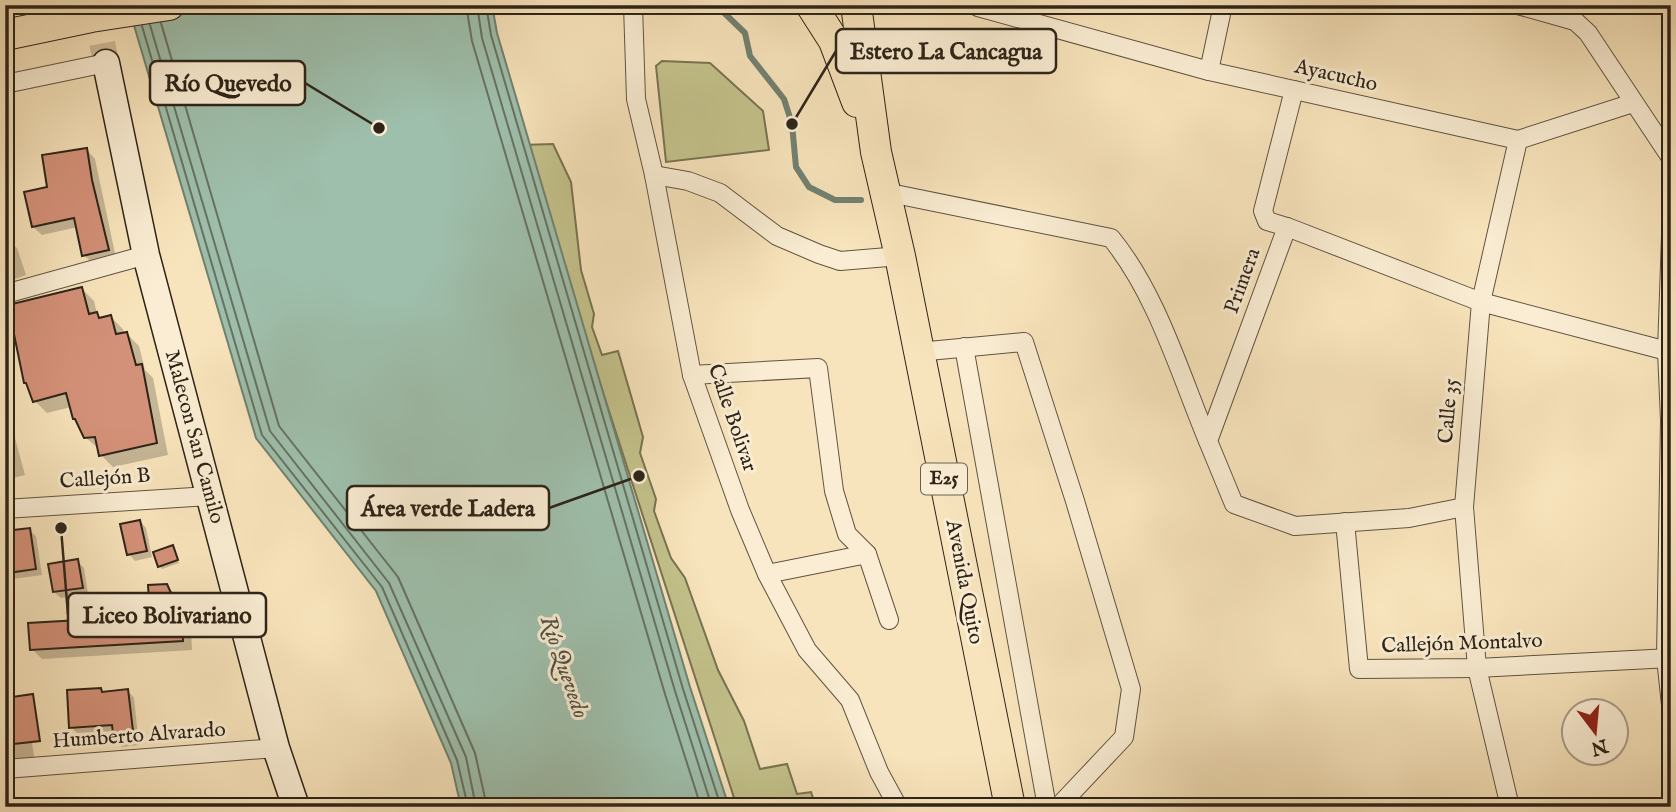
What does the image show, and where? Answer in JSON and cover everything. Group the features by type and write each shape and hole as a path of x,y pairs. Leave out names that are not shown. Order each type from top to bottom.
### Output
{"highway":[{"path":"5,36 169,5"},
{"name":"Avenida Quito","path":"811,5 834,41 876,152"},
{"name":"Avenida Quito","path":"856,5 876,152 900,256 1010,807"}],"main road":[{"name":"Malecon San Camilo","path":"106,64 146,255 276,748 296,807"}],"street":[{"name":"Calle Bolivar","path":"632,5 636,99 654,175 692,375 740,510 767,575 807,650 850,700 879,772 898,807"},
{"name":"Ayacucho","path":"976,5 978,8 1209,71 1518,140"},
{"path":"1209,71 1223,5"},
{"path":"1518,5 1571,13 1588,33 1671,158"},
{"path":"5,84 106,64"},
{"path":"1294,90 1263,211 1267,220 1481,302 1667,351"},
{"path":"1518,140 1633,103"},
{"name":"Calle 35","path":"1510,807 1477,668 1464,507 1481,302 1518,140"},
{"path":"654,175 688,181 720,193 777,236 840,261 900,256"},
{"path":"885,192 1111,238 1128,259 1146,290 1234,504 1296,526 1409,518 1464,507"},
{"name":"Primera","path":"1208,441 1287,227"},
{"path":"1671,236 1667,351 1670,420 1668,658 1671,705"},
{"path":"5,294 146,255"},
{"path":"918,352 1024,342 1075,501 1131,690 1124,737 1058,807"},
{"path":"964,347 1047,807"},
{"path":"692,375 818,368 834,491 847,534 867,554 889,620"},
{"name":"Callejón B","path":"5,509 209,496"},
{"name":"Callejón Montalvo","path":"1345,522 1359,669 1477,668 1668,658"},
{"path":"767,575 867,554"},
{"name":"Humberto Alvarado","path":"5,769 276,748"}],"shaded area":[{"path":"662,61 710,63 763,111 769,150 666,162 656,66"},
{"path":"553,144 571,182 581,270 594,314 592,327 602,355 618,351 643,437 640,453 656,499 654,511 671,558 685,578 718,670 744,721 760,769 787,764 797,794 811,792 816,807 737,807 523,145"}],"water":[{"path":"128,5 492,5 497,33 690,687 729,807 461,807 451,763 376,591 256,438"}],"building":[{"path":"87,148 109,250 82,256 74,218 32,227 24,192 47,187 42,155"},
{"path":"82,287 89,314 97,312 99,318 111,315 116,334 127,332 136,365 142,364 157,443 99,456 95,437 84,438 73,419 66,393 33,402 24,383 8,305"},
{"path":"140,520 147,551 127,555 120,524"},
{"path":"30,528 36,569 8,573 5,531"},
{"path":"173,545 178,560 158,567 153,552"},
{"path":"78,559 83,588 53,592 48,564"},
{"path":"167,584 182,618 183,641 30,650 28,623 150,616 148,585"},
{"path":"101,688 102,692 128,689 134,739 114,741 112,725 69,728 67,690"},
{"path":"33,694 40,741 5,745 5,698"}],"waterway":[{"path":"716,5 745,33 750,56 784,99 792,124 796,167 809,187 835,200 861,200"}],"tunnel":[{"path":"95,5 106,63"}],"place":[{"name":"Estero La Cancagua","path":"792,124"},
{"name":"Río Quevedo","path":"379,128"},
{"name":"Área verde Ladera","path":"639,476"},
{"name":"Liceo Bolivariano","path":"61,528"}]}
